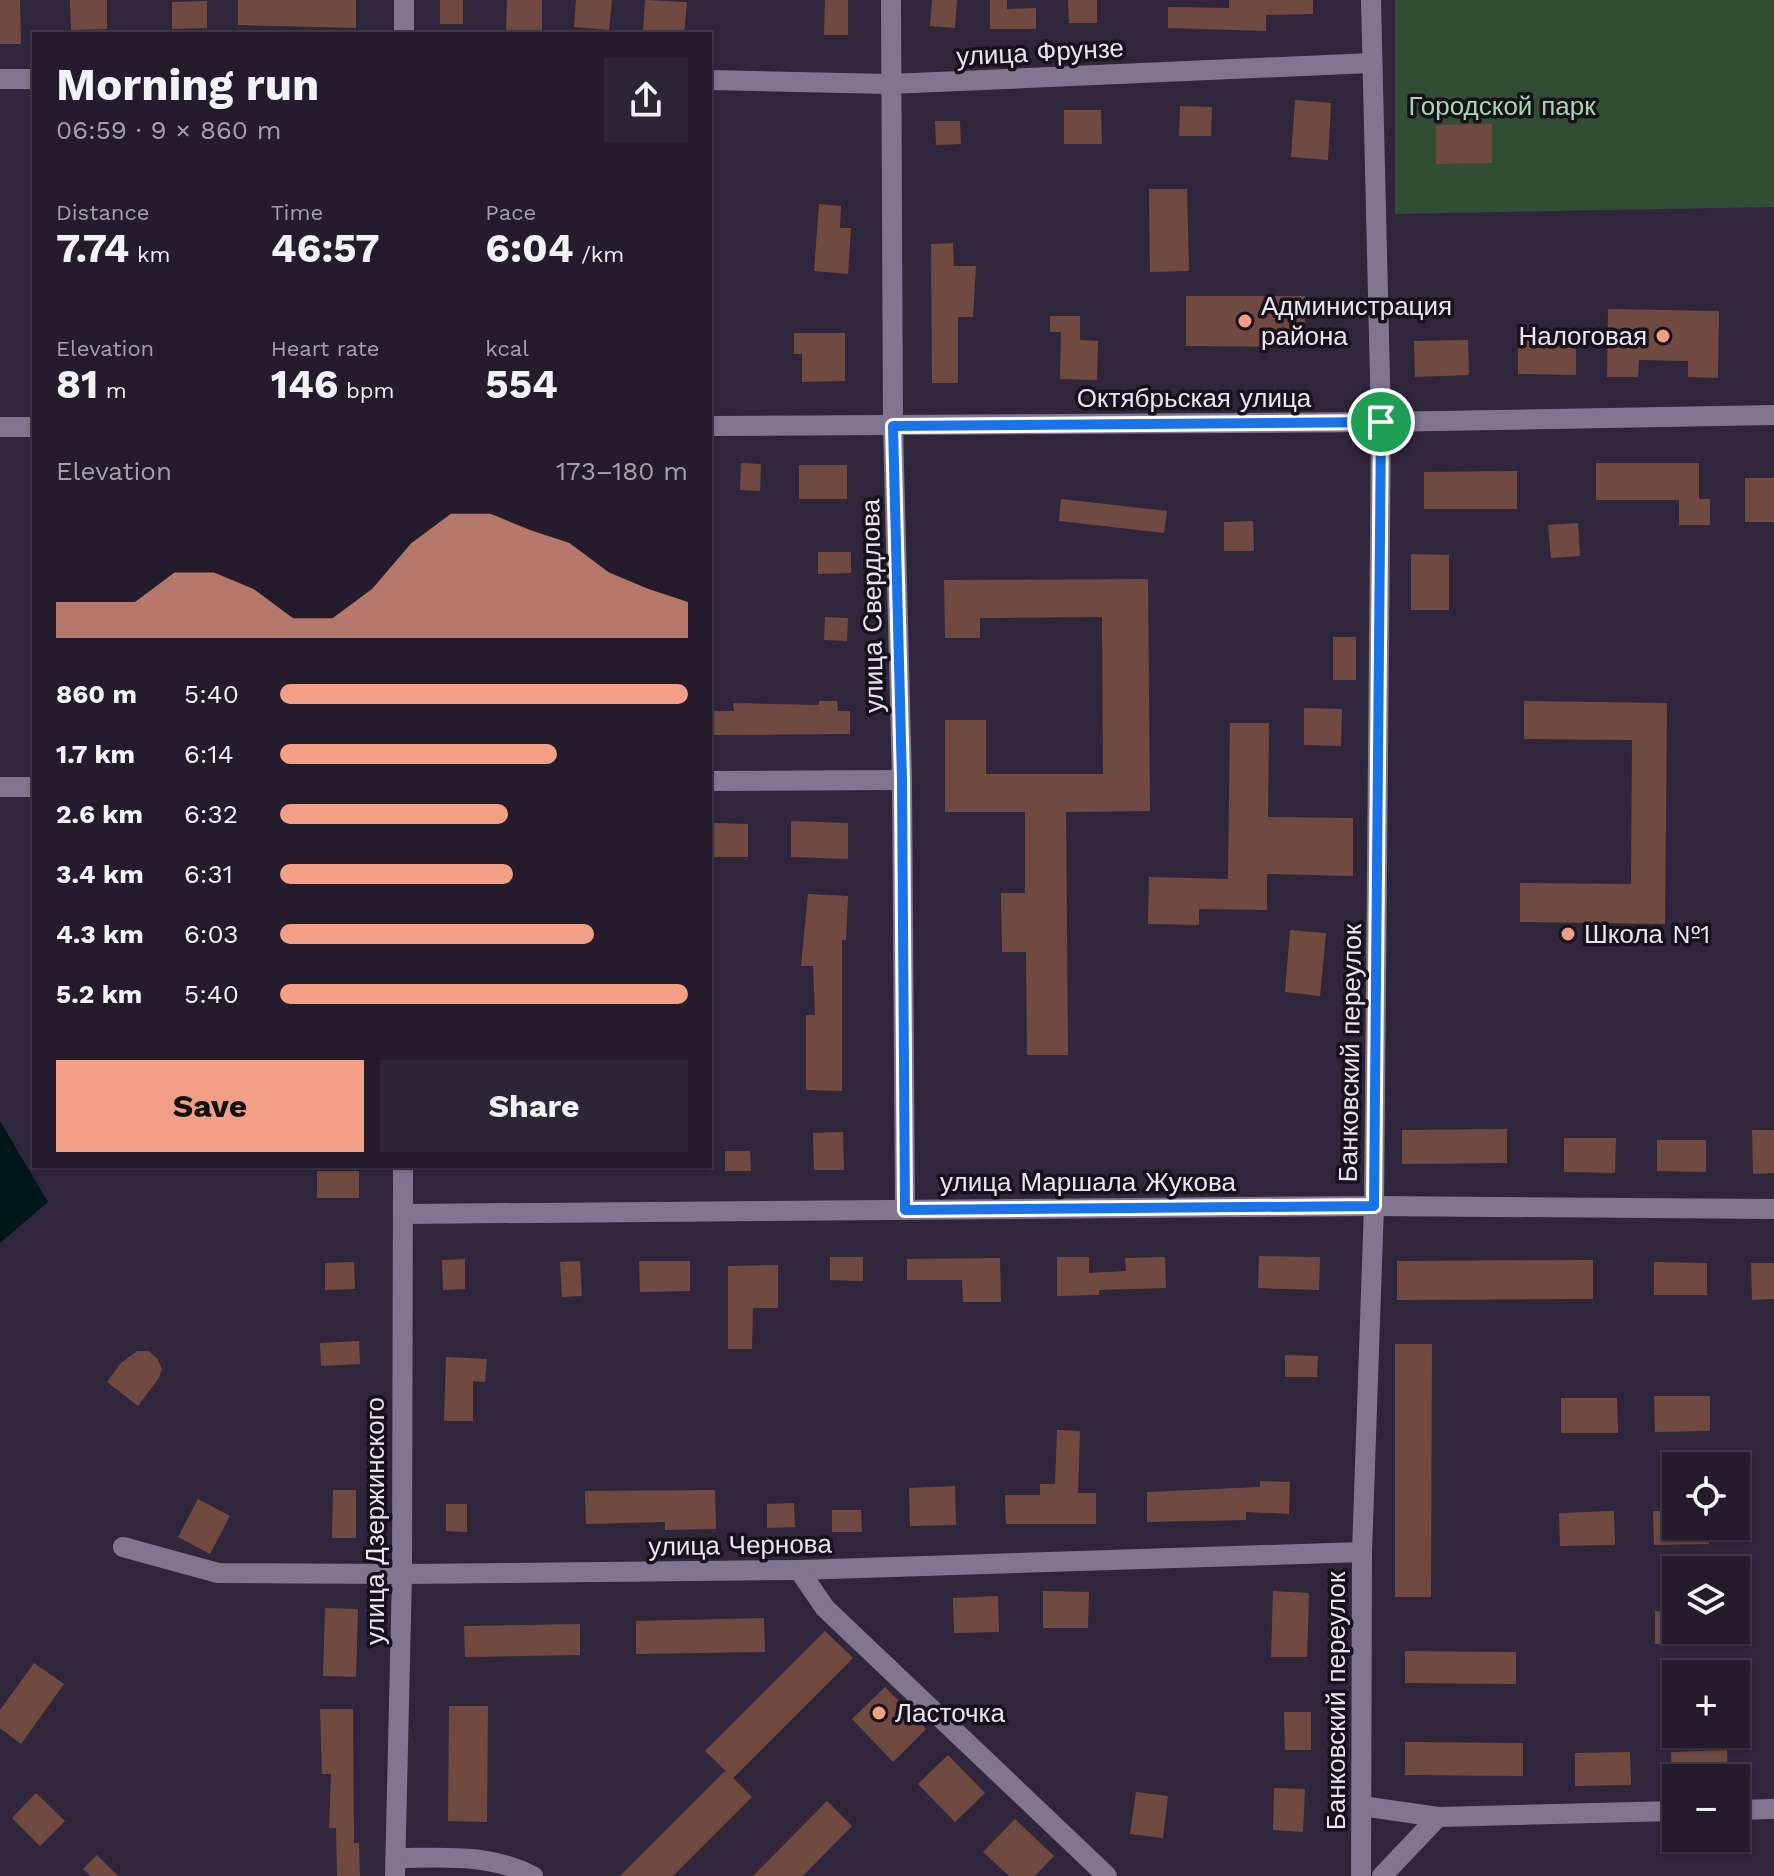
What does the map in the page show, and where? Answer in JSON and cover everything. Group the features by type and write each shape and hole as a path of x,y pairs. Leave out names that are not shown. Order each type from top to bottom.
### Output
{"street":[{"path":"404,0 404,32"},
{"name":"улица Свердлова","path":"891,0 893,426 902,780 905,1210"},
{"name":"Банковский переулок","path":"1361,1876 1362,1552 1374,1206 1381,422 1371,0"},
{"name":"улица Фрунзе","path":"712,80 890,84 1371,63"},
{"path":"0,79 32,79"},
{"name":"Октябрьская улица","path":"712,426 1381,422 1774,415"},
{"path":"0,427 32,427"},
{"path":"712,781 902,780"},
{"path":"0,787 32,787"},
{"name":"улица Дзержинского","path":"395,1867 402,1574 403,1168"},
{"name":"улица Маршала Жукова","path":"403,1214 1374,1206 1774,1209"},
{"name":"улица Чернова","path":"123,1547 218,1573 402,1574 799,1570 1362,1552"},
{"path":"799,1570 825,1608 1107,1876"},
{"path":"1362,1806 1438,1817 1662,1811"},
{"path":"1750,1810 1774,1809"},
{"path":"1382,1876 1438,1817"},
{"path":"395,1867 477,1857 509,1864 533,1876"}],"green space":[{"name":"Городской парк","path":"1395,0 1774,0 1774,207 1395,214"}],"shaded area":[{"path":"0,1121 48,1202 0,1243"}],"building":[{"path":"0,0 20,0 21,44 0,44"},
{"path":"70,0 107,0 107,29 71,30"},
{"path":"238,0 356,0 356,28 238,25"},
{"path":"440,0 463,0 463,24 440,24"},
{"path":"507,0 542,0 542,31 506,30"},
{"path":"576,0 612,0 609,30 574,27"},
{"path":"645,0 687,2 684,32 643,32"},
{"path":"825,0 848,0 848,35 824,35"},
{"path":"932,0 957,0 955,28 930,26"},
{"path":"990,0 1007,0 1007,9 1036,8 1036,29 990,29"},
{"path":"1068,0 1097,0 1097,23 1069,23"},
{"path":"1229,0 1313,0 1313,14 1266,15 1266,31 1168,28 1168,7 1229,8"},
{"path":"207,1 207,28 172,29 172,2"},
{"path":"1295,100 1331,103 1328,160 1291,157"},
{"path":"1180,106 1212,107 1211,136 1179,136"},
{"path":"1064,110 1101,110 1102,144 1064,144"},
{"path":"935,121 960,121 961,144 936,145"},
{"path":"1492,124 1492,163 1436,164 1436,125"},
{"path":"1149,189 1187,189 1189,271 1150,272"},
{"path":"819,204 841,206 840,228 851,228 848,274 814,271"},
{"path":"953,243 954,266 976,266 973,317 958,317 958,383 932,383 931,244"},
{"name":"Администрация района","path":"1186,296 1305,296 1305,347 1186,346"},
{"name":"Налоговая","path":"1608,309 1719,311 1718,378 1688,377 1688,361 1639,360 1638,377 1607,377"},
{"path":"1050,316 1080,316 1080,340 1098,341 1097,380 1060,379 1061,332 1050,332"},
{"path":"794,333 845,333 845,381 802,382 802,354 794,354"},
{"path":"1518,337 1576,338 1576,375 1518,374"},
{"path":"1468,340 1469,375 1415,377 1414,341"},
{"path":"741,463 761,464 760,491 740,490"},
{"path":"1596,463 1699,463 1699,499 1710,499 1710,525 1679,525 1679,500 1596,500"},
{"path":"799,465 847,465 847,499 799,499"},
{"path":"1517,471 1517,509 1424,509 1424,472"},
{"path":"1745,478 1774,478 1774,522 1745,522"},
{"path":"1061,499 1167,511 1164,533 1059,521"},
{"path":"1253,521 1254,551 1224,551 1224,522"},
{"path":"1578,523 1580,556 1551,558 1548,525"},
{"path":"818,552 851,552 851,573 818,574"},
{"path":"1411,554 1449,555 1449,610 1411,610"},
{"path":"1148,579 1150,811 1066,812 1068,1055 1027,1055 1026,952 1002,952 1001,893 1025,893 1025,812 945,812 945,720 986,720 986,774 1103,774 1102,617 980,618 980,638 945,638 944,580"},
{"path":"825,617 848,618 847,641 824,640"},
{"path":"1333,637 1356,637 1356,680 1333,680"},
{"path":"819,701 837,701 838,711 850,711 850,734 714,735 714,711 734,711 733,703 819,705"},
{"path":"1524,701 1667,703 1665,924 1520,922 1520,883 1631,884 1632,740 1524,739"},
{"path":"1304,708 1342,709 1341,746 1304,745"},
{"path":"1230,723 1269,723 1268,817 1353,818 1353,876 1267,874 1267,910 1199,909 1199,925 1148,924 1149,877 1228,879"},
{"path":"791,821 848,823 848,859 791,857"},
{"path":"712,823 748,824 748,857 712,857"},
{"path":"808,894 848,896 846,940 842,940 842,1091 806,1090 806,1015 815,1015 813,966 801,966"},
{"path":"1290,930 1326,933 1320,996 1285,992"},
{"path":"1507,1129 1507,1163 1402,1164 1402,1130"},
{"path":"1752,1130 1774,1130 1774,1173 1753,1174"},
{"path":"843,1132 844,1170 814,1170 813,1133"},
{"path":"1564,1138 1616,1138 1615,1173 1564,1172"},
{"path":"1657,1140 1706,1140 1706,1172 1657,1171"},
{"path":"725,1151 750,1151 751,1171 725,1171"},
{"path":"317,1171 359,1171 359,1198 317,1198"},
{"path":"1259,1256 1320,1257 1319,1290 1258,1288"},
{"path":"830,1257 863,1257 863,1281 830,1280"},
{"path":"1057,1257 1089,1257 1089,1273 1126,1271 1125,1258 1165,1257 1166,1288 1099,1290 1099,1295 1057,1296"},
{"path":"1000,1258 1001,1302 963,1302 962,1280 907,1280 907,1259"},
{"path":"465,1259 465,1289 443,1290 442,1260"},
{"path":"1593,1260 1593,1299 1397,1300 1397,1261"},
{"path":"580,1261 582,1296 562,1297 560,1262"},
{"path":"639,1261 690,1261 690,1291 640,1292"},
{"path":"354,1262 355,1289 325,1290 325,1263"},
{"path":"1654,1262 1707,1263 1707,1295 1654,1295"},
{"path":"1751,1263 1774,1263 1774,1299 1752,1300"},
{"path":"778,1265 778,1308 753,1308 752,1349 728,1349 728,1266"},
{"path":"359,1341 360,1364 321,1366 320,1343"},
{"path":"1395,1344 1432,1344 1431,1597 1395,1597"},
{"path":"137,1351 148,1351 157,1358 162,1369 138,1406 107,1382 121,1363"},
{"path":"1285,1355 1318,1356 1317,1377 1285,1377"},
{"path":"446,1357 487,1359 485,1382 473,1381 473,1421 444,1421"},
{"path":"1654,1396 1710,1396 1710,1431 1655,1432"},
{"path":"1561,1398 1617,1398 1618,1433 1561,1433"},
{"path":"1057,1430 1080,1431 1078,1493 1096,1493 1096,1524 1006,1524 1005,1495 1040,1495 1040,1484 1055,1484"},
{"path":"1260,1481 1290,1482 1289,1514 1246,1512 1246,1520 1147,1522 1147,1492 1260,1487"},
{"path":"955,1486 956,1525 910,1526 909,1488"},
{"path":"333,1490 356,1490 356,1538 332,1538"},
{"path":"715,1490 716,1529 665,1530 665,1522 586,1524 585,1491"},
{"path":"198,1499 230,1516 210,1554 178,1537"},
{"path":"794,1503 795,1527 767,1528 767,1504"},
{"path":"446,1504 467,1504 467,1532 446,1531"},
{"path":"832,1510 861,1510 862,1532 832,1532"},
{"path":"1614,1511 1615,1545 1560,1546 1559,1513"},
{"path":"1653,1511 1662,1511 1662,1540 1709,1540 1709,1544 1654,1545"},
{"path":"1043,1591 1089,1592 1088,1628 1043,1628"},
{"path":"1273,1591 1309,1593 1307,1657 1271,1657"},
{"path":"998,1596 999,1632 954,1633 953,1598"},
{"path":"325,1608 358,1609 356,1677 323,1676"},
{"path":"1655,1611 1662,1611 1662,1644 1655,1644"},
{"path":"764,1618 765,1652 636,1654 636,1621"},
{"path":"580,1624 580,1655 465,1657 464,1626"},
{"path":"825,1631 853,1658 733,1778 752,1797 673,1876 620,1876 725,1771 728,1773 705,1751"},
{"path":"1405,1651 1516,1652 1516,1684 1405,1683"},
{"path":"34,1663 64,1684 21,1744 0,1728 0,1710"},
{"path":"885,1687 926,1729 893,1762 852,1719"},
{"path":"449,1706 488,1706 487,1822 448,1821"},
{"path":"320,1709 353,1709 354,1843 359,1843 360,1876 337,1876 336,1828 329,1828 331,1774 322,1774"},
{"path":"1284,1712 1311,1712 1311,1750 1285,1750"},
{"path":"1405,1742 1523,1743 1523,1776 1405,1775"},
{"path":"1727,1750 1728,1764 1671,1764 1671,1752"},
{"path":"1630,1752 1631,1785 1575,1786 1575,1753"},
{"path":"948,1755 985,1793 955,1822 918,1784"},
{"path":"1274,1788 1305,1789 1303,1832 1273,1830"},
{"path":"1136,1792 1168,1796 1163,1838 1130,1834"},
{"path":"36,1793 65,1821 40,1846 12,1818"},
{"path":"827,1801 852,1826 803,1876 753,1876"},
{"path":"1015,1819 1054,1856 1035,1876 1009,1876 983,1852"},
{"path":"97,1855 118,1876 91,1876 83,1869"}],"place":[{"name":"Администрация района","path":"1245,321"},
{"name":"Налоговая","path":"1663,336"},
{"name":"Школа №1","path":"1568,934"},
{"name":"Ласточка","path":"879,1713"}],"route":[{"path":"1381,422 1374,1206 905,1210 902,780 893,426 1381,422"}]}
